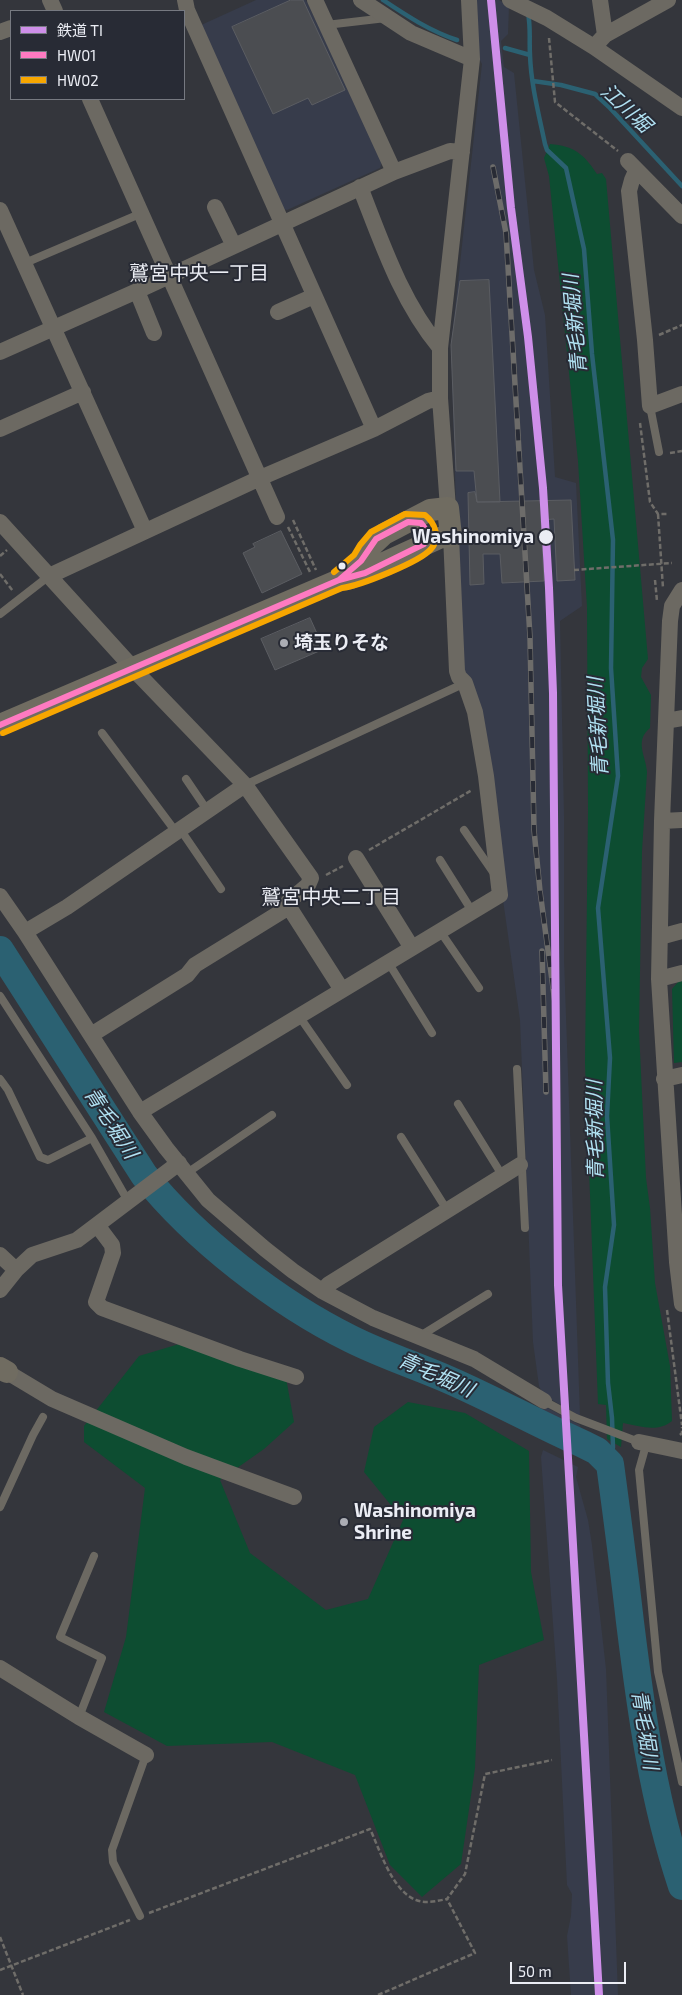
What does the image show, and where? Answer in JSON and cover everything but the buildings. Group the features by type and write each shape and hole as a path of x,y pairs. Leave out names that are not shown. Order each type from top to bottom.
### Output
{"main road":[{"path":"0,726 134,669 328,576 361,561 376,539 430,510 448,508 450,536 439,538 351,578 328,576"},
{"path":"408,522 421,524 427,531 428,537 422,546"}],"street":[{"path":"184,0 374,429"},
{"path":"315,0 394,172"},
{"path":"361,0 423,40 472,59"},
{"path":"448,508 440,398 440,348 472,59 469,0"},
{"path":"600,0 600,41"},
{"path":"600,41 668,0"},
{"path":"510,1 600,41 682,108"},
{"path":"90,100 260,478 284,516"},
{"path":"0,352 170,276 394,172 450,151 462,152"},
{"path":"632,166 682,216"},
{"path":"632,166 632,180 629,191 646,340 650,406 682,394"},
{"path":"360,187 400,288 429,335 440,348"},
{"path":"215,207 234,246"},
{"path":"0,210 145,531"},
{"path":"137,291 154,333"},
{"path":"278,312 314,296"},
{"path":"0,429 83,392"},
{"path":"49,576 260,478 374,429 428,401 440,398"},
{"path":"0,522 134,669 245,785 311,878 311,882 288,902 289,907 342,990"},
{"path":"140,1112 500,894 486,781 475,712 465,682 459,677 457,671 450,536"},
{"path":"674,1306 679,1262 664,1079 659,980 662,821 674,720 670,616 672,606 682,590"},
{"path":"670,616 682,603"},
{"path":"25,932 67,907 245,785"},
{"path":"662,821 682,820"},
{"path":"356,858 412,948"},
{"path":"0,896 140,1112 179,1168 208,1200 293,1271 322,1291 373,1318 474,1359 544,1401"},
{"path":"91,1035 187,975 194,965 289,907"},
{"path":"660,938 682,931"},
{"path":"659,980 682,973"},
{"path":"664,1079 682,1075"},
{"path":"322,1291 329,1284 520,1164"},
{"path":"0,1290 16,1270 32,1255 77,1240 131,1199 179,1168"},
{"path":"97,1225 112,1245 113,1253 96,1302 102,1308 296,1378"},
{"path":"0,1255 16,1270"},
{"path":"4,1370 52,1399 186,1457 294,1497"},
{"path":"638,1442 681,1443"},
{"path":"0,1668 79,1717 146,1755"}],"lane":[{"path":"326,25 388,18"},
{"path":"25,263 142,213"},
{"path":"650,406 659,452"},
{"path":"0,614 49,576"},
{"path":"245,785 465,682"},
{"path":"102,733 221,889"},
{"path":"186,779 207,810"},
{"path":"464,830 498,880"},
{"path":"440,860 472,911"},
{"path":"440,931 479,988"},
{"path":"388,962 432,1033"},
{"path":"0,996 131,1199"},
{"path":"299,1016 347,1085"},
{"path":"517,1069 520,1164 525,1228"},
{"path":"0,1079 8,1090 40,1157 48,1160 92,1138"},
{"path":"458,1104 502,1175"},
{"path":"179,1168 272,1115"},
{"path":"401,1137 446,1210"},
{"path":"421,1338 425,1333 488,1294"},
{"path":"544,1401 576,1418 638,1442 658,1672 682,1782"},
{"path":"0,1507 43,1417"},
{"path":"79,1717 102,1658 60,1637 94,1556"},
{"path":"140,1916 113,1862 112,1850 146,1755"}],"path":[{"path":"548,34 554,96 557,105 620,153 632,166"},
{"path":"646,340 682,325"},
{"path":"658,514 663,575"},
{"path":"284,516 284,520 312,576"},
{"path":"284,516 328,576"},
{"path":"574,570 672,563"},
{"path":"0,574 19,599"},
{"path":"311,882 317,881 486,781"},
{"path":"674,1306 682,1426 681,1443"},
{"path":"0,1970 370,1829 391,1876 404,1891 415,1900 429,1903 447,1899 465,1874 485,1774 552,1760"},
{"path":"378,1995 475,1952 447,1899"},
{"path":"0,1937 23,1995"}],"shaded area":[{"path":"256,0 306,0 383,159 380,168 287,210 282,208 199,26"},
{"path":"472,0 499,0 509,6 508,34 501,41 504,67 514,73 534,270 545,315 555,477 576,483 582,606 560,621 564,816 564,959 580,1416 543,1394 539,1386 533,1342 520,1020 503,900 461,667 451,345 482,64 477,54"},
{"path":"544,1406 580,1425 581,1430 576,1432 545,1418 539,1408"},
{"path":"543,1450 578,1467 576,1477 588,1520 592,1545 606,1669 618,1995 571,1995 567,1936 571,1916 572,1894 567,1885 557,1679 541,1457"}],"green space":[{"path":"550,144 566,147 578,152 588,161 597,174 602,173 606,179 648,659 642,668 641,677 651,695 650,728 645,733 642,743 647,772 642,851 639,1031 646,1178 655,1283 670,1366 672,1421 666,1425 654,1428 623,1423 621,1447 607,1439 606,1405 598,1404 585,1063 588,811 587,607 578,461 549,176 544,158"},
{"path":"682,981 682,1062 674,1063 672,989 678,982"},
{"path":"196,1339 284,1367 294,1422 264,1449 220,1480 250,1553 326,1610 368,1599 403,1520 364,1472 374,1427 408,1402 465,1413 529,1451 531,1572 544,1640 479,1665 475,1768 461,1864 422,1897 390,1865 355,1775 272,1742 167,1746 104,1712 126,1637 145,1488 84,1442 84,1426 139,1356"}],"waterway":[{"name":"江川堀","path":"383,0 428,28 457,40"},
{"name":"青毛新堀川","path":"528,13 532,77 545,144 547,150 566,168 584,249 592,354 613,540 611,668 618,776 598,908 610,1058 607,1116 614,1225 605,1287 608,1383 613,1447 610,1464"},
{"name":"江川堀","path":"505,48 530,55"},
{"name":"江川堀","path":"533,81 561,85 595,94 682,186"},
{"name":"青毛堀川","path":"0,950 144,1175 188,1223 239,1268 295,1307 351,1339 437,1375 550,1428 597,1451 610,1464 649,1755 663,1821 682,1886"}],"railway":[{"path":"493,167 506,233 530,637 534,830 555,1003"},
{"path":"542,951 546,1092"}],"rail line":[{"name":"TI","path":"491,0 511,208 528,337 543,488 549,588 553,693 558,1285 599,1995"}],"transit line":[{"name":"HW02","path":"3,733 342,588 402,567 431,549 436,540 434,526 425,515 405,514 371,532 354,555 334,572"},
{"name":"HW01","path":"408,522 421,523 427,536 424,544 365,573 339,580 361,561 376,539 408,522"},
{"name":"HW01","path":"0,725 339,580"}],"place":[{"name":"Washinomiya","path":"546,537"},
{"name":"埼玉りそな","path":"284,643"},
{"name":"Washinomiya Shrine","path":"344,1522"}],"district":[{"name":"鷲宮中央一丁目","path":"199,273"},
{"name":"鷲宮中央二丁目","path":"331,897"}]}
